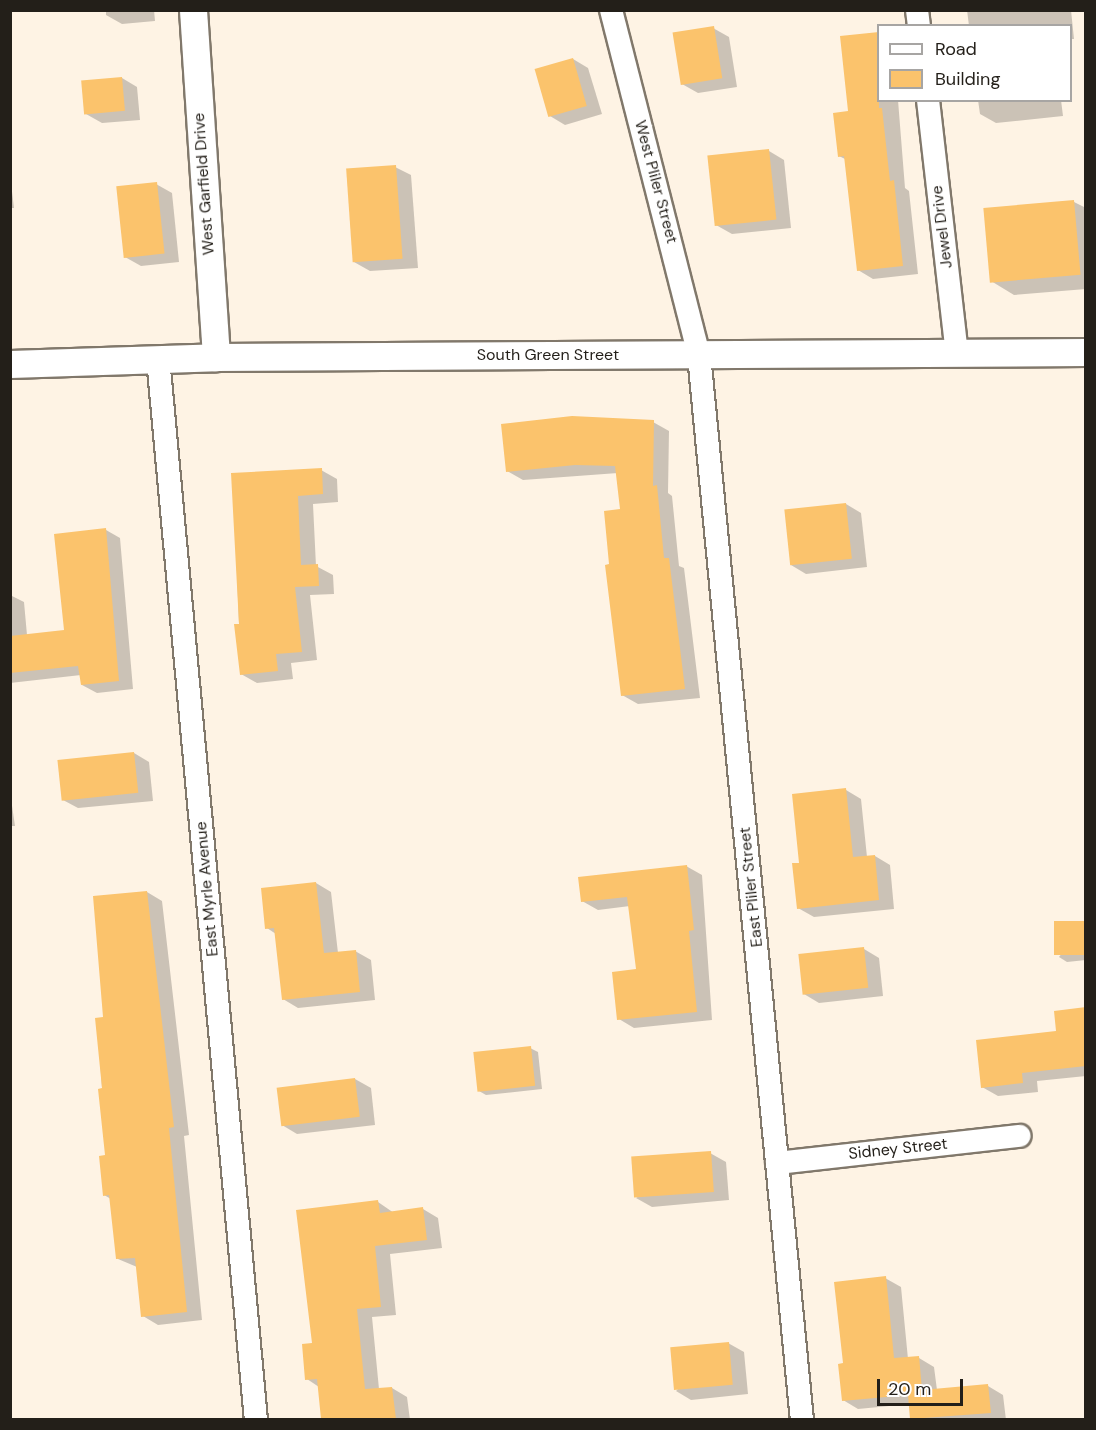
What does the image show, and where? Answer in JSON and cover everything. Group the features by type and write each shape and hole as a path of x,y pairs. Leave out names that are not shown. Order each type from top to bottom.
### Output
{"street":[{"name":"West Garfield Drive","path":"194,10 216,357"},
{"name":"West Pliler Street","path":"611,10 699,355"},
{"name":"Jewel Drive","path":"928,102 957,354"},
{"name":"South Green Street","path":"10,364 216,357 1086,352"},
{"name":"East Pliler Street","path":"699,355 802,1419"},
{"name":"East Myrle Avenue","path":"158,358 255,1419"},
{"name":"Sidney Street","path":"777,1162 1019,1136"}],"building":[{"path":"714,26 722,78 681,85 673,33"},
{"path":"877,32 877,102 879,102 879,108 882,108 890,181 894,180 903,266 857,271 844,156 838,157 833,113 848,111 840,36"},
{"path":"573,58 587,106 548,117 535,69"},
{"path":"122,77 125,111 84,114 81,81"},
{"path":"769,149 776,220 715,226 707,155"},
{"path":"396,165 403,259 353,262 346,168"},
{"path":"157,182 165,254 124,258 116,186"},
{"path":"1074,200 1081,275 990,283 983,208"},
{"path":"572,416 654,420 653,486 657,485 664,558 669,558 685,689 621,696 605,565 609,564 604,511 620,509 615,466 575,465 506,472 501,424"},
{"path":"322,468 323,494 298,496 301,565 318,564 319,586 295,587 302,652 276,654 278,671 240,675 234,624 239,624 231,473"},
{"path":"846,503 852,559 790,565 784,509"},
{"path":"106,528 119,681 81,685 78,666 10,673 10,636 64,630 54,534"},
{"path":"134,752 138,793 62,801 57,760"},
{"path":"846,788 853,857 875,855 879,900 797,909 792,863 799,863 792,794"},
{"path":"687,865 694,930 689,931 697,1012 617,1020 612,972 636,969 627,897 581,902 578,877"},
{"path":"316,882 324,953 356,950 360,992 282,1000 274,928 265,929 261,888"},
{"path":"147,891 174,1127 169,1128 187,1312 141,1317 135,1258 116,1259 109,1195 103,1196 99,1156 105,1155 98,1089 102,1088 95,1018 103,1017 93,896"},
{"path":"1054,921 1086,921 1086,955 1054,955"},
{"path":"864,947 868,988 803,995 798,954"},
{"path":"1086,1007 1086,1066 1022,1073 1023,1083 981,1088 976,1040 1056,1031 1054,1011"},
{"path":"531,1046 535,1086 477,1092 473,1052"},
{"path":"355,1078 360,1117 281,1126 277,1088"},
{"path":"711,1151 714,1192 634,1197 631,1157"},
{"path":"378,1200 380,1213 423,1207 427,1240 375,1246 381,1307 357,1309 365,1389 392,1387 396,1419 321,1419 317,1379 305,1380 302,1344 312,1343 296,1210"},
{"path":"886,1276 894,1358 919,1356 922,1390 988,1384 991,1413 910,1419 908,1395 842,1401 838,1364 843,1363 834,1282"},
{"path":"729,1342 733,1385 674,1390 670,1347"}]}
